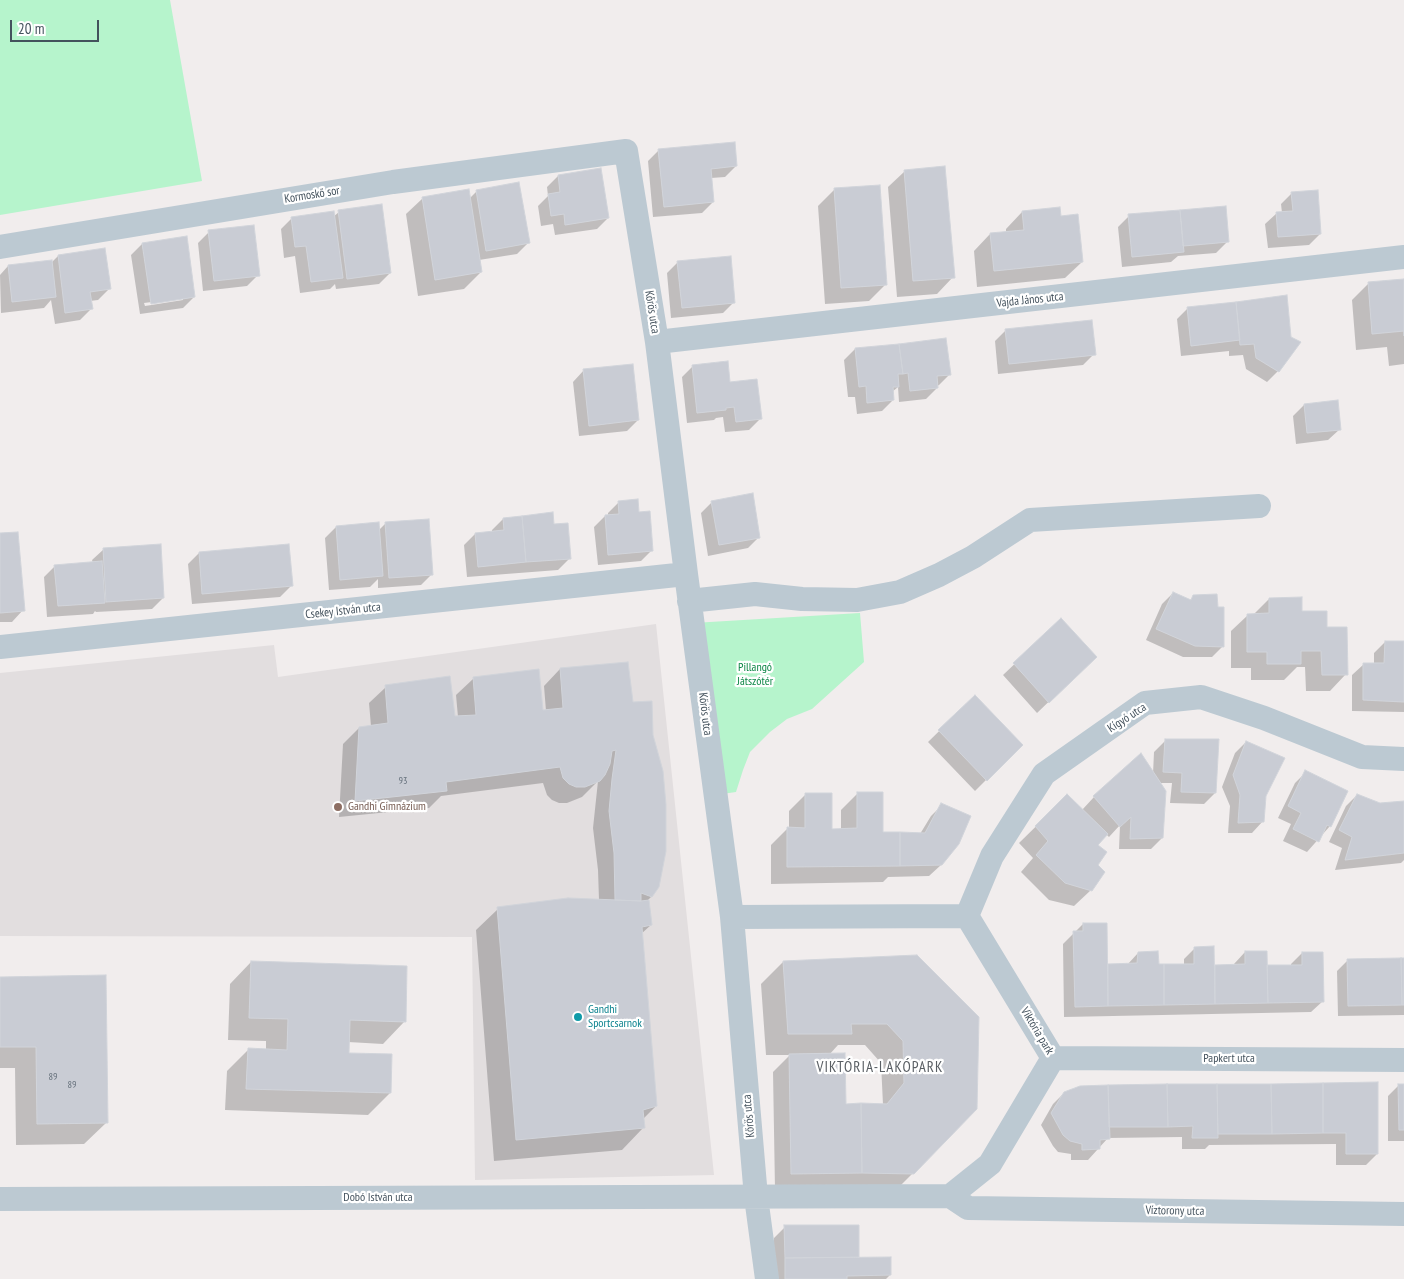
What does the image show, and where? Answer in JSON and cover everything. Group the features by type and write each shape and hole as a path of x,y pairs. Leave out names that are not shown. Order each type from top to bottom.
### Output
{"street":[{"name":"Kormoskő sor","path":"0,247 393,182 626,151"},
{"name":"Kőrös utca","path":"626,151 657,342 689,601 732,917 756,1197 767,1279"},
{"name":"Vajda János utca","path":"657,342 1404,257"},
{"path":"689,601 755,594 802,599 857,600 900,592 939,575 973,557 1030,520 1259,506"},
{"name":"Csekey István utca","path":"0,647 686,574"},
{"name":"Kígyó utca","path":"967,916 992,856 1044,774 1145,703 1201,697 1264,718 1362,757 1404,759"},
{"path":"732,917 967,916"},
{"name":"Viktória park","path":"950,1196 990,1164 1053,1058 967,916"},
{"name":"Papkert utca","path":"1053,1058 1404,1060"},
{"path":"756,1197 950,1196"},
{"name":"Víztorony utca","path":"950,1196 968,1208 1404,1214"},
{"name":"Dobó István utca","path":"0,1198 756,1197"}],"shaded area":[{"name":"Gandhi Gimnázium","path":"656,624 714,1175 475,1180 472,937 0,936 0,673 274,645 278,677"}],"green space":[{"path":"0,0 170,0 202,181 0,215"},
{"name":"Pillangó Játszótér","path":"860,613 864,662 812,709 787,719 770,732 750,752 736,792 715,795 693,623"}],"building":[{"path":"735,142 737,166 711,169 714,202 664,207 658,149"},
{"path":"945,166 955,278 913,281 904,170"},
{"path":"601,168 609,218 565,225 564,214 551,216 548,194 560,192 558,175"},
{"path":"519,182 530,243 486,251 476,190"},
{"path":"880,185 887,285 841,288 834,188"},
{"path":"469,189 482,272 435,280 422,197"},
{"path":"1318,190 1321,234 1278,237 1276,212 1293,211 1291,192"},
{"path":"382,204 391,273 347,279 338,210"},
{"path":"1226,206 1229,242 1183,246 1180,210"},
{"path":"1060,207 1061,216 1078,214 1083,262 994,271 990,233 1024,230 1022,211"},
{"path":"1180,210 1184,252 1132,257 1128,214"},
{"path":"334,211 343,278 311,282 306,246 295,247 291,217"},
{"path":"254,225 260,276 214,281 208,230"},
{"path":"187,236 195,297 151,304 142,243"},
{"path":"105,248 111,289 90,292 93,309 65,313 58,255"},
{"path":"731,256 735,303 682,308 677,261"},
{"path":"52,260 56,297 12,302 8,265"},
{"path":"1404,279 1404,331 1372,334 1368,282"},
{"path":"1287,295 1291,337 1301,342 1279,372 1256,358 1254,344 1240,345 1236,302"},
{"path":"1236,302 1240,340 1191,346 1187,307"},
{"path":"1092,320 1096,355 1009,364 1005,329"},
{"path":"946,338 951,375 937,376 938,388 910,391 908,373 903,374 899,344"},
{"path":"899,344 903,374 898,374 899,387 893,387 894,400 867,403 866,386 859,387 855,348"},
{"path":"728,361 730,382 757,379 762,419 736,422 734,407 726,408 726,410 697,413 692,365"},
{"path":"633,364 639,420 589,426 583,369"},
{"path":"1338,400 1341,430 1307,433 1304,404"},
{"path":"753,493 760,538 719,545 711,501"},
{"path":"638,499 639,512 650,511 653,551 608,555 605,515 619,514 618,501"},
{"path":"553,512 554,524 568,523 571,559 526,562 522,516"},
{"path":"522,516 526,562 478,567 475,533 504,530 503,518"},
{"path":"429,519 433,575 389,578 385,522"},
{"path":"379,522 383,576 340,580 336,526"},
{"path":"18,532 25,611 0,613 0,533"},
{"path":"161,544 164,598 106,602 103,548"},
{"path":"289,544 293,586 202,594 199,552"},
{"path":"102,561 105,603 58,606 54,565"},
{"path":"1173,592 1191,600 1193,595 1217,594 1218,607 1224,607 1224,647 1195,646 1156,629"},
{"path":"1302,597 1302,611 1327,611 1327,627 1347,627 1348,675 1322,675 1321,651 1301,651 1301,664 1267,664 1267,652 1247,652 1247,614 1269,613 1269,598"},
{"path":"1061,618 1097,657 1049,703 1013,663"},
{"path":"1385,641 1404,641 1404,702 1363,700 1363,663 1384,663"},
{"path":"628,662 633,702 652,701 653,735 663,771 666,805 666,851 659,887 652,897 641,893 641,901 615,900 614,853 609,811 616,750 612,751 610,764 600,781 585,787 576,787 569,784 563,778 560,767 446,782 447,791 355,801 359,727 388,723 385,685 450,676 455,716 476,715 473,677 539,669 543,710 563,708 560,668"},
{"path":"975,695 1023,745 987,781 938,730"},
{"path":"1165,739 1219,739 1216,793 1181,792 1182,773 1163,772"},
{"path":"1246,741 1285,758 1266,796 1264,822 1238,823 1240,795 1233,775"},
{"path":"1141,753 1166,791 1163,838 1130,839 1131,817 1120,827 1093,796"},
{"path":"1305,770 1348,791 1331,827 1327,825 1319,842 1293,829 1301,813 1288,806"},
{"path":"857,792 883,792 883,832 900,832 900,866 787,867 787,827 805,828 805,793 832,793 832,829 857,828"},
{"path":"1067,794 1108,834 1098,845 1107,852 1098,865 1105,872 1092,891 1065,883 1036,855 1048,841 1035,826"},
{"path":"1357,794 1380,803 1404,801 1404,853 1345,860 1352,837 1339,830"},
{"path":"941,803 971,816 959,844 942,865 900,866 900,832 925,833"},
{"name":"Gandhi Sportcsarnok","path":"568,898 649,900 652,925 642,927 657,1106 643,1110 645,1128 516,1140 497,907"},
{"path":"1083,923 1107,923 1108,1006 1075,1007 1073,931 1083,931"},
{"path":"1214,946 1215,1004 1164,1005 1164,964 1194,964 1194,947"},
{"path":"1158,951 1159,964 1164,964 1164,1005 1108,1006 1108,964 1137,963 1138,952"},
{"path":"1245,951 1267,951 1268,1003 1215,1004 1215,965 1245,964"},
{"path":"1302,952 1323,952 1324,1002 1268,1003 1267,965 1302,965"},
{"path":"917,955 979,1017 977,1109 914,1174 862,1173 861,1103 887,1104 904,1083 903,1041 887,1024 851,1024 852,1034 788,1034 783,961"},
{"path":"1401,958 1402,1005 1348,1006 1347,959"},
{"path":"1401,958 1404,958 1404,1005 1402,1005"},
{"path":"251,961 407,966 406,1022 350,1020 349,1053 392,1054 391,1093 246,1089 248,1048 287,1050 288,1019 249,1018"},
{"path":"106,975 108,1123 37,1124 36,1047 0,1047 0,977"},
{"path":"845,1053 846,1104 861,1103 862,1173 791,1174 789,1054"},
{"path":"1378,1082 1378,1154 1346,1154 1346,1133 1323,1133 1323,1083"},
{"path":"1323,1083 1323,1133 1272,1134 1271,1084"},
{"path":"1167,1084 1168,1127 1109,1127 1108,1085"},
{"path":"1167,1084 1217,1084 1218,1138 1192,1138 1193,1126 1168,1127"},
{"path":"1217,1084 1271,1084 1272,1134 1218,1134"},
{"path":"1398,1084 1404,1084 1404,1130 1399,1130"},
{"path":"1108,1085 1110,1139 1100,1140 1100,1149 1082,1150 1082,1144 1070,1141 1063,1135 1051,1113 1064,1092 1080,1086"},
{"path":"784,1225 859,1225 859,1257 785,1258"},
{"path":"891,1257 891,1275 847,1276 847,1279 785,1279 785,1258"}],"place":[{"name":"Gandhi Gimnázium","path":"338,807"},
{"name":"Gandhi Sportcsarnok","path":"578,1017"}],"district":[{"name":"VIKTÓRIA-LAKÓPARK","path":"880,1068"}]}
